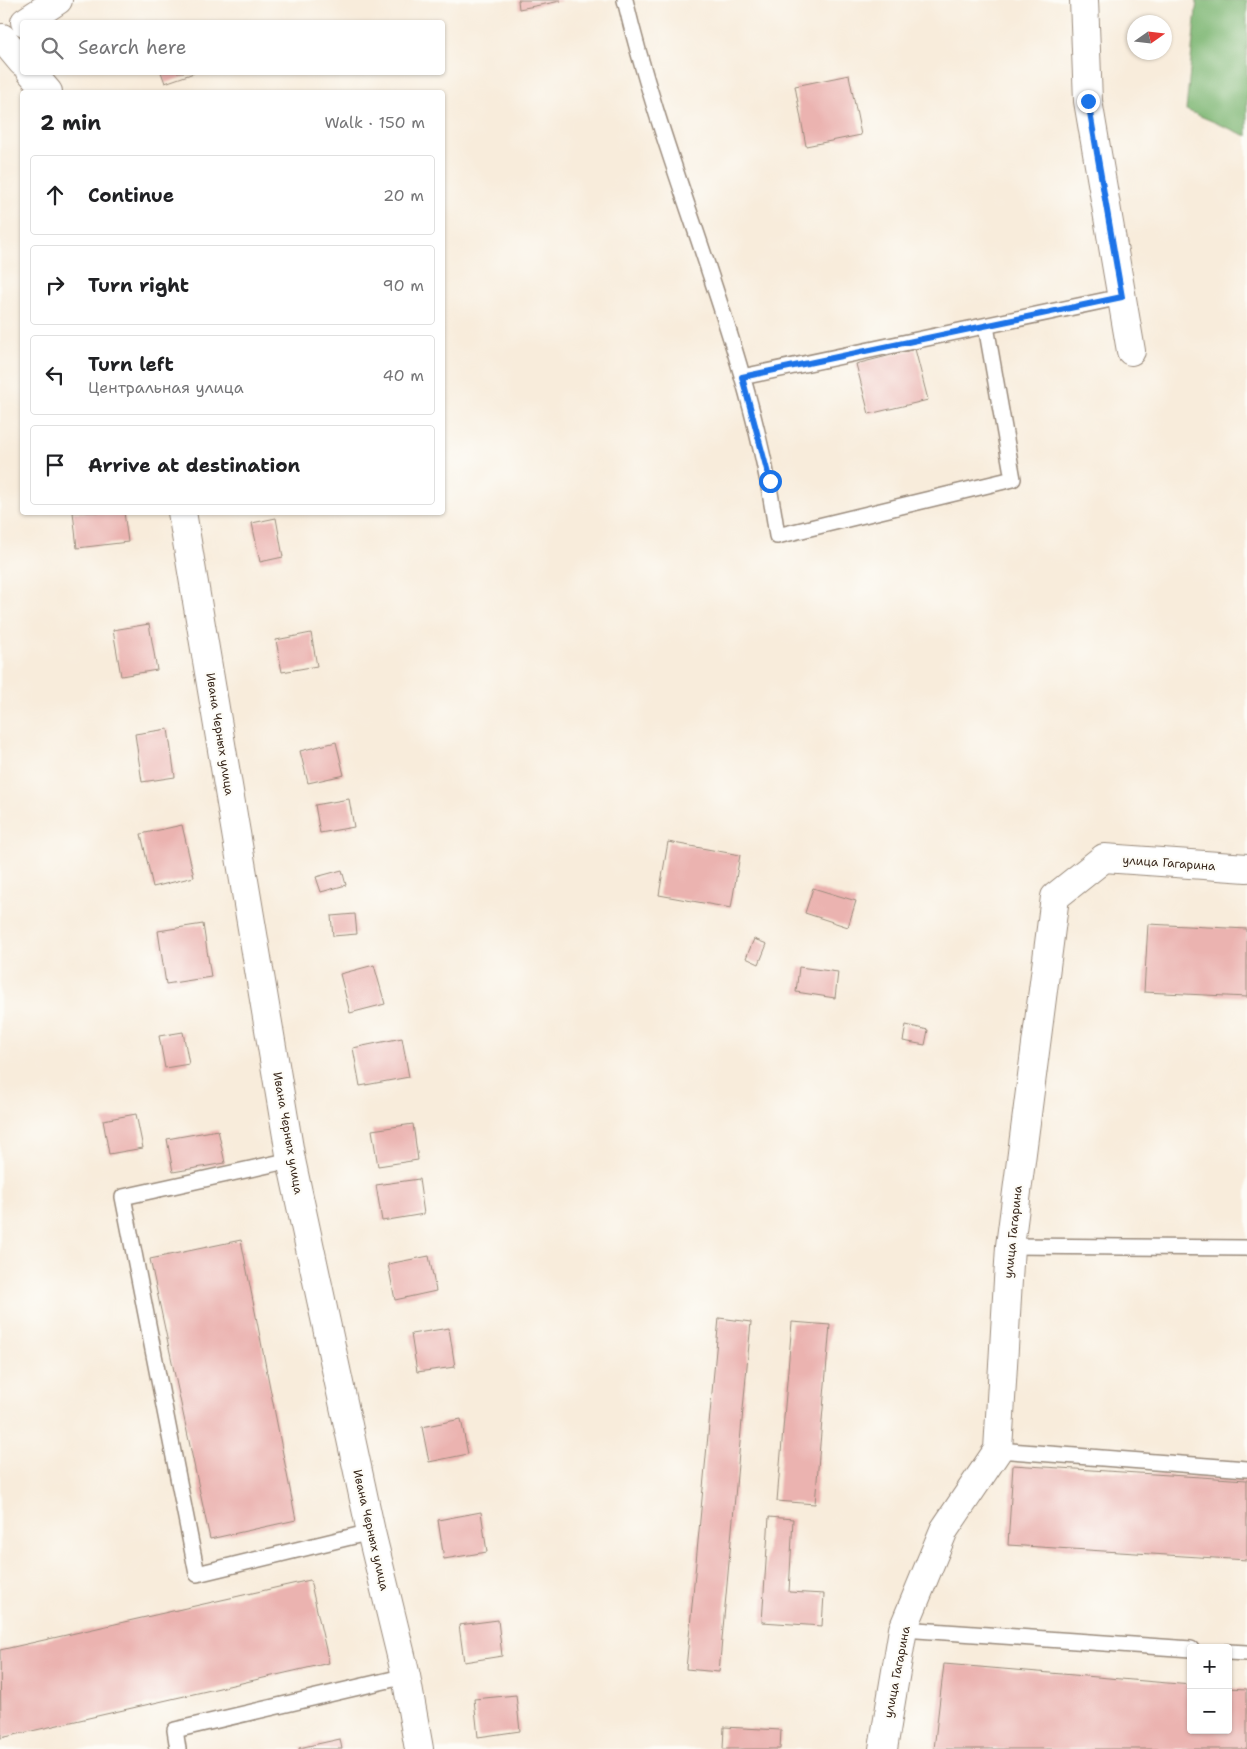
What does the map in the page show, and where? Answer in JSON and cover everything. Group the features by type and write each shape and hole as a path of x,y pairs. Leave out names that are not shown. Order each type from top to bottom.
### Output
{"street":[{"path":"28,20 58,0"},
{"path":"1084,0 1088,101 1131,351"},
{"path":"12,31 20,56"},
{"path":"34,75 46,90"},
{"name":"Ивана Черных улица","path":"183,515 291,1160 371,1532 406,1676 419,1749"},
{"name":"улица Гагарина","path":"883,1749 904,1629 944,1530 998,1450 1010,1246 1056,898 1104,858 1247,868"}],"lane":[{"path":"625,0 641,68 726,319 770,481 778,536 1013,479 986,326"},
{"path":"742,377 1122,297"},
{"path":"291,1160 123,1197 197,1574 371,1532"},
{"path":"1010,1246 1247,1248"},
{"path":"998,1450 1247,1469"},
{"path":"904,1629 1187,1649"},
{"path":"1232,1652 1247,1653"},
{"path":"178,1749 175,1730 406,1676"}],"green space":[{"path":"1197,0 1247,0 1247,136 1186,110"}],"building":[{"path":"518,0 560,0 561,1 519,9"},
{"path":"162,75 188,75 165,83"},
{"path":"849,75 861,135 806,146 795,86"},
{"path":"915,349 928,400 869,414 856,364"},
{"path":"73,515 124,515 128,542 77,548"},
{"path":"276,518 283,557 260,562 252,523"},
{"path":"149,624 157,670 121,676 113,630"},
{"path":"311,633 317,666 282,672 276,640"},
{"path":"168,729 175,777 142,782 135,734"},
{"path":"336,742 344,775 308,783 300,751"},
{"path":"349,799 354,827 320,833 315,805"},
{"path":"182,825 194,877 153,887 141,834"},
{"path":"668,842 740,855 731,908 659,895"},
{"path":"342,870 346,885 321,892 316,877"},
{"path":"813,888 856,901 848,927 805,913"},
{"path":"355,914 357,934 333,936 331,916"},
{"path":"203,924 211,977 166,984 158,931"},
{"path":"1148,924 1247,929 1247,997 1144,992"},
{"path":"754,939 767,944 759,964 746,958"},
{"path":"374,965 385,1004 350,1013 340,974"},
{"path":"799,967 838,972 835,998 796,992"},
{"path":"906,1025 928,1030 925,1045 903,1041"},
{"path":"183,1032 189,1064 165,1068 159,1036"},
{"path":"402,1038 409,1077 360,1086 353,1048"},
{"path":"136,1114 143,1148 109,1154 103,1120"},
{"path":"413,1124 418,1160 378,1166 372,1130"},
{"path":"218,1130 225,1163 173,1172 167,1139"},
{"path":"419,1179 424,1214 382,1221 376,1185"},
{"path":"241,1240 296,1520 210,1539 150,1259"},
{"path":"429,1256 436,1291 395,1300 388,1264"},
{"path":"719,1318 751,1322 719,1672 686,1669"},
{"path":"792,1322 830,1325 815,1504 777,1501"},
{"path":"449,1328 455,1367 417,1372 411,1334"},
{"path":"461,1419 468,1454 429,1462 422,1427"},
{"path":"1013,1465 1247,1480 1247,1560 1008,1545"},
{"path":"481,1512 487,1552 444,1559 438,1520"},
{"path":"769,1517 793,1519 789,1592 824,1594 822,1626 762,1622"},
{"path":"310,1580 329,1663 1,1738 0,1650"},
{"path":"498,1620 502,1656 464,1662 459,1625"},
{"path":"944,1664 1187,1685 1187,1734 1232,1734 1232,1688 1247,1689 1247,1749 934,1749"},
{"path":"516,1695 520,1731 478,1737 474,1699"},
{"path":"724,1727 781,1730 780,1749 723,1749"},
{"path":"340,1739 342,1749 299,1749 299,1748"}],"route":[{"path":"770,481 742,377 1122,297 1088,101"}]}
